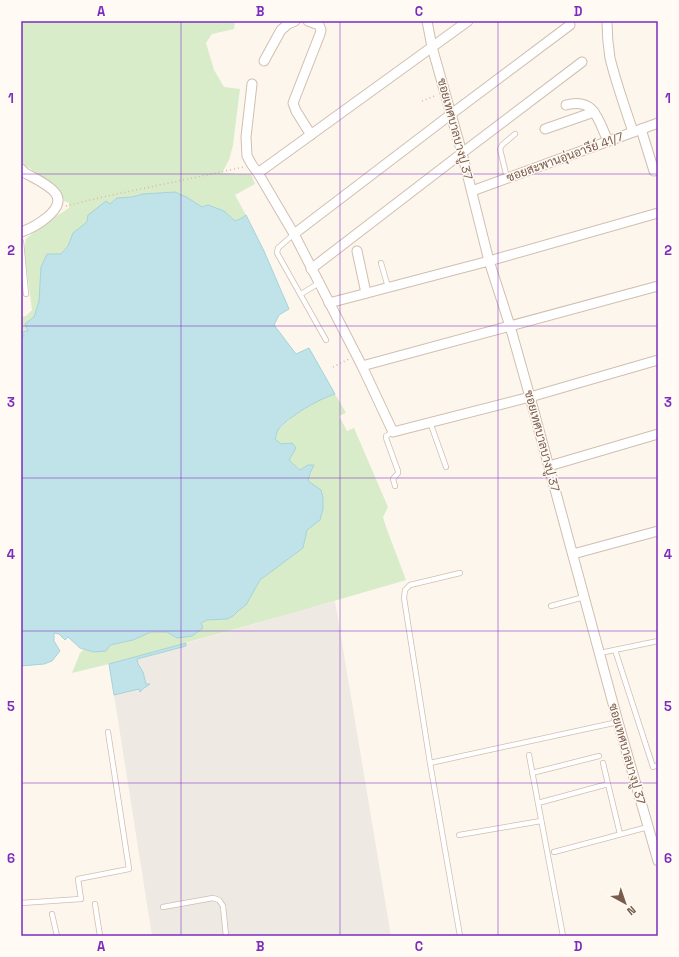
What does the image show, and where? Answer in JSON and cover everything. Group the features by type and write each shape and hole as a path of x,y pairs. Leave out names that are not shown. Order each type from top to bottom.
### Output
{"street":[{"path":"264,61 282,30 288,24 295,21"},
{"path":"308,21 319,25 321,30 293,102 296,111 311,135"},
{"name":"ซอยเทศบาลบางปู 37","path":"427,21 432,47 462,153 490,261 530,397 618,722 648,827 656,843 658,861"},
{"path":"258,173 468,21"},
{"path":"607,21 608,43 613,68 654,171"},
{"path":"294,234 570,25"},
{"path":"312,269 582,62"},
{"path":"252,84 246,137 248,156 294,234 328,303 362,366 393,432 530,397 658,360"},
{"path":"566,105 585,105 590,108 594,112 608,141"},
{"path":"545,129 594,112"},
{"name":"ซอยสะพานอุ่นอารีย์ 41/7","path":"472,192 658,123"},
{"path":"21,169 25,173 51,188 58,199 56,208 46,218 37,225 21,232"},
{"path":"328,303 490,261 658,213"},
{"path":"357,251 366,293"},
{"path":"362,366 658,286"},
{"path":"549,466 658,434"},
{"path":"573,554 658,531"}],"lane":[{"path":"507,178 500,150 502,145 515,134"},
{"path":"294,234 278,248 277,253 326,340"},
{"path":"21,242 26,294"},
{"path":"381,263 388,287"},
{"path":"301,294 318,283"},
{"path":"430,422 446,467"},
{"path":"393,432 386,436 386,438 398,472 393,480 395,486"},
{"path":"460,573 410,585 405,590 404,598 430,763 460,936"},
{"path":"551,606 584,597"},
{"path":"600,653 658,641"},
{"path":"615,650 653,767 658,765"},
{"path":"430,763 618,722"},
{"path":"21,903 81,899 78,879 129,869 108,732"},
{"path":"529,755 563,936"},
{"path":"532,773 599,756"},
{"path":"603,763 620,834"},
{"path":"538,803 608,784"},
{"path":"459,834 541,821"},
{"path":"554,852 648,827"},
{"path":"163,907 213,898 219,900 223,906 226,936"},
{"path":"95,904 100,936"},
{"path":"52,914 56,936"}],"path":[{"path":"422,101 444,92"},
{"path":"68,206 252,165"},
{"path":"333,367 356,355"}],"shaded area":[{"path":"335,601 391,936 152,936 109,665"}],"green space":[{"path":"21,21 235,21 234,29 212,34 206,43 214,70 224,87 240,89 233,145 229,160 222,173 251,174 255,184 235,195 246,215 235,221 224,211 202,207 188,198 143,194 132,197 117,198 110,204 92,212 88,215 88,222 73,233 68,246 61,254 41,267 39,300 34,317 26,324 29,331 22,333 24,336 21,336 21,317 26,316 32,310 24,249 26,239 43,225 69,208 69,203 64,201 42,176 21,163"},
{"path":"335,394 346,413 339,416 347,431 354,428 388,507 383,517 406,580 293,613 72,673 80,653 84,649 94,652 110,645 133,640 151,632 167,632 177,638 207,620 227,619 233,616 246,605 260,580 303,548 307,530 320,520 323,509 323,497 321,490 308,482 310,473 308,465 301,470 289,460 292,443 281,444 275,439 278,430 296,414 326,396"}],"water":[{"path":"175,192 202,207 208,205 224,211 235,221 246,215 264,251 289,309 279,315 274,325 296,354 309,348 335,394 313,404 289,419 278,430 275,439 281,444 292,443 296,448 289,460 300,470 308,465 314,465 308,481 321,490 323,497 323,509 320,520 307,530 303,548 260,580 246,605 227,619 207,620 201,623 203,628 192,636 177,638 167,632 151,632 133,640 110,645 106,651 94,652 80,648 68,637 65,640 59,634 54,633 54,641 60,651 52,661 44,664 21,666 21,336 24,336 22,332 28,331 25,324 34,317 39,301 41,267 47,254 61,254 68,246 73,233 87,222 88,215 106,201 110,204 117,198 132,197 143,194"},
{"path":"186,643 186,646 137,659 143,672 146,684 150,684 140,692 139,689 114,695 109,664"}]}
